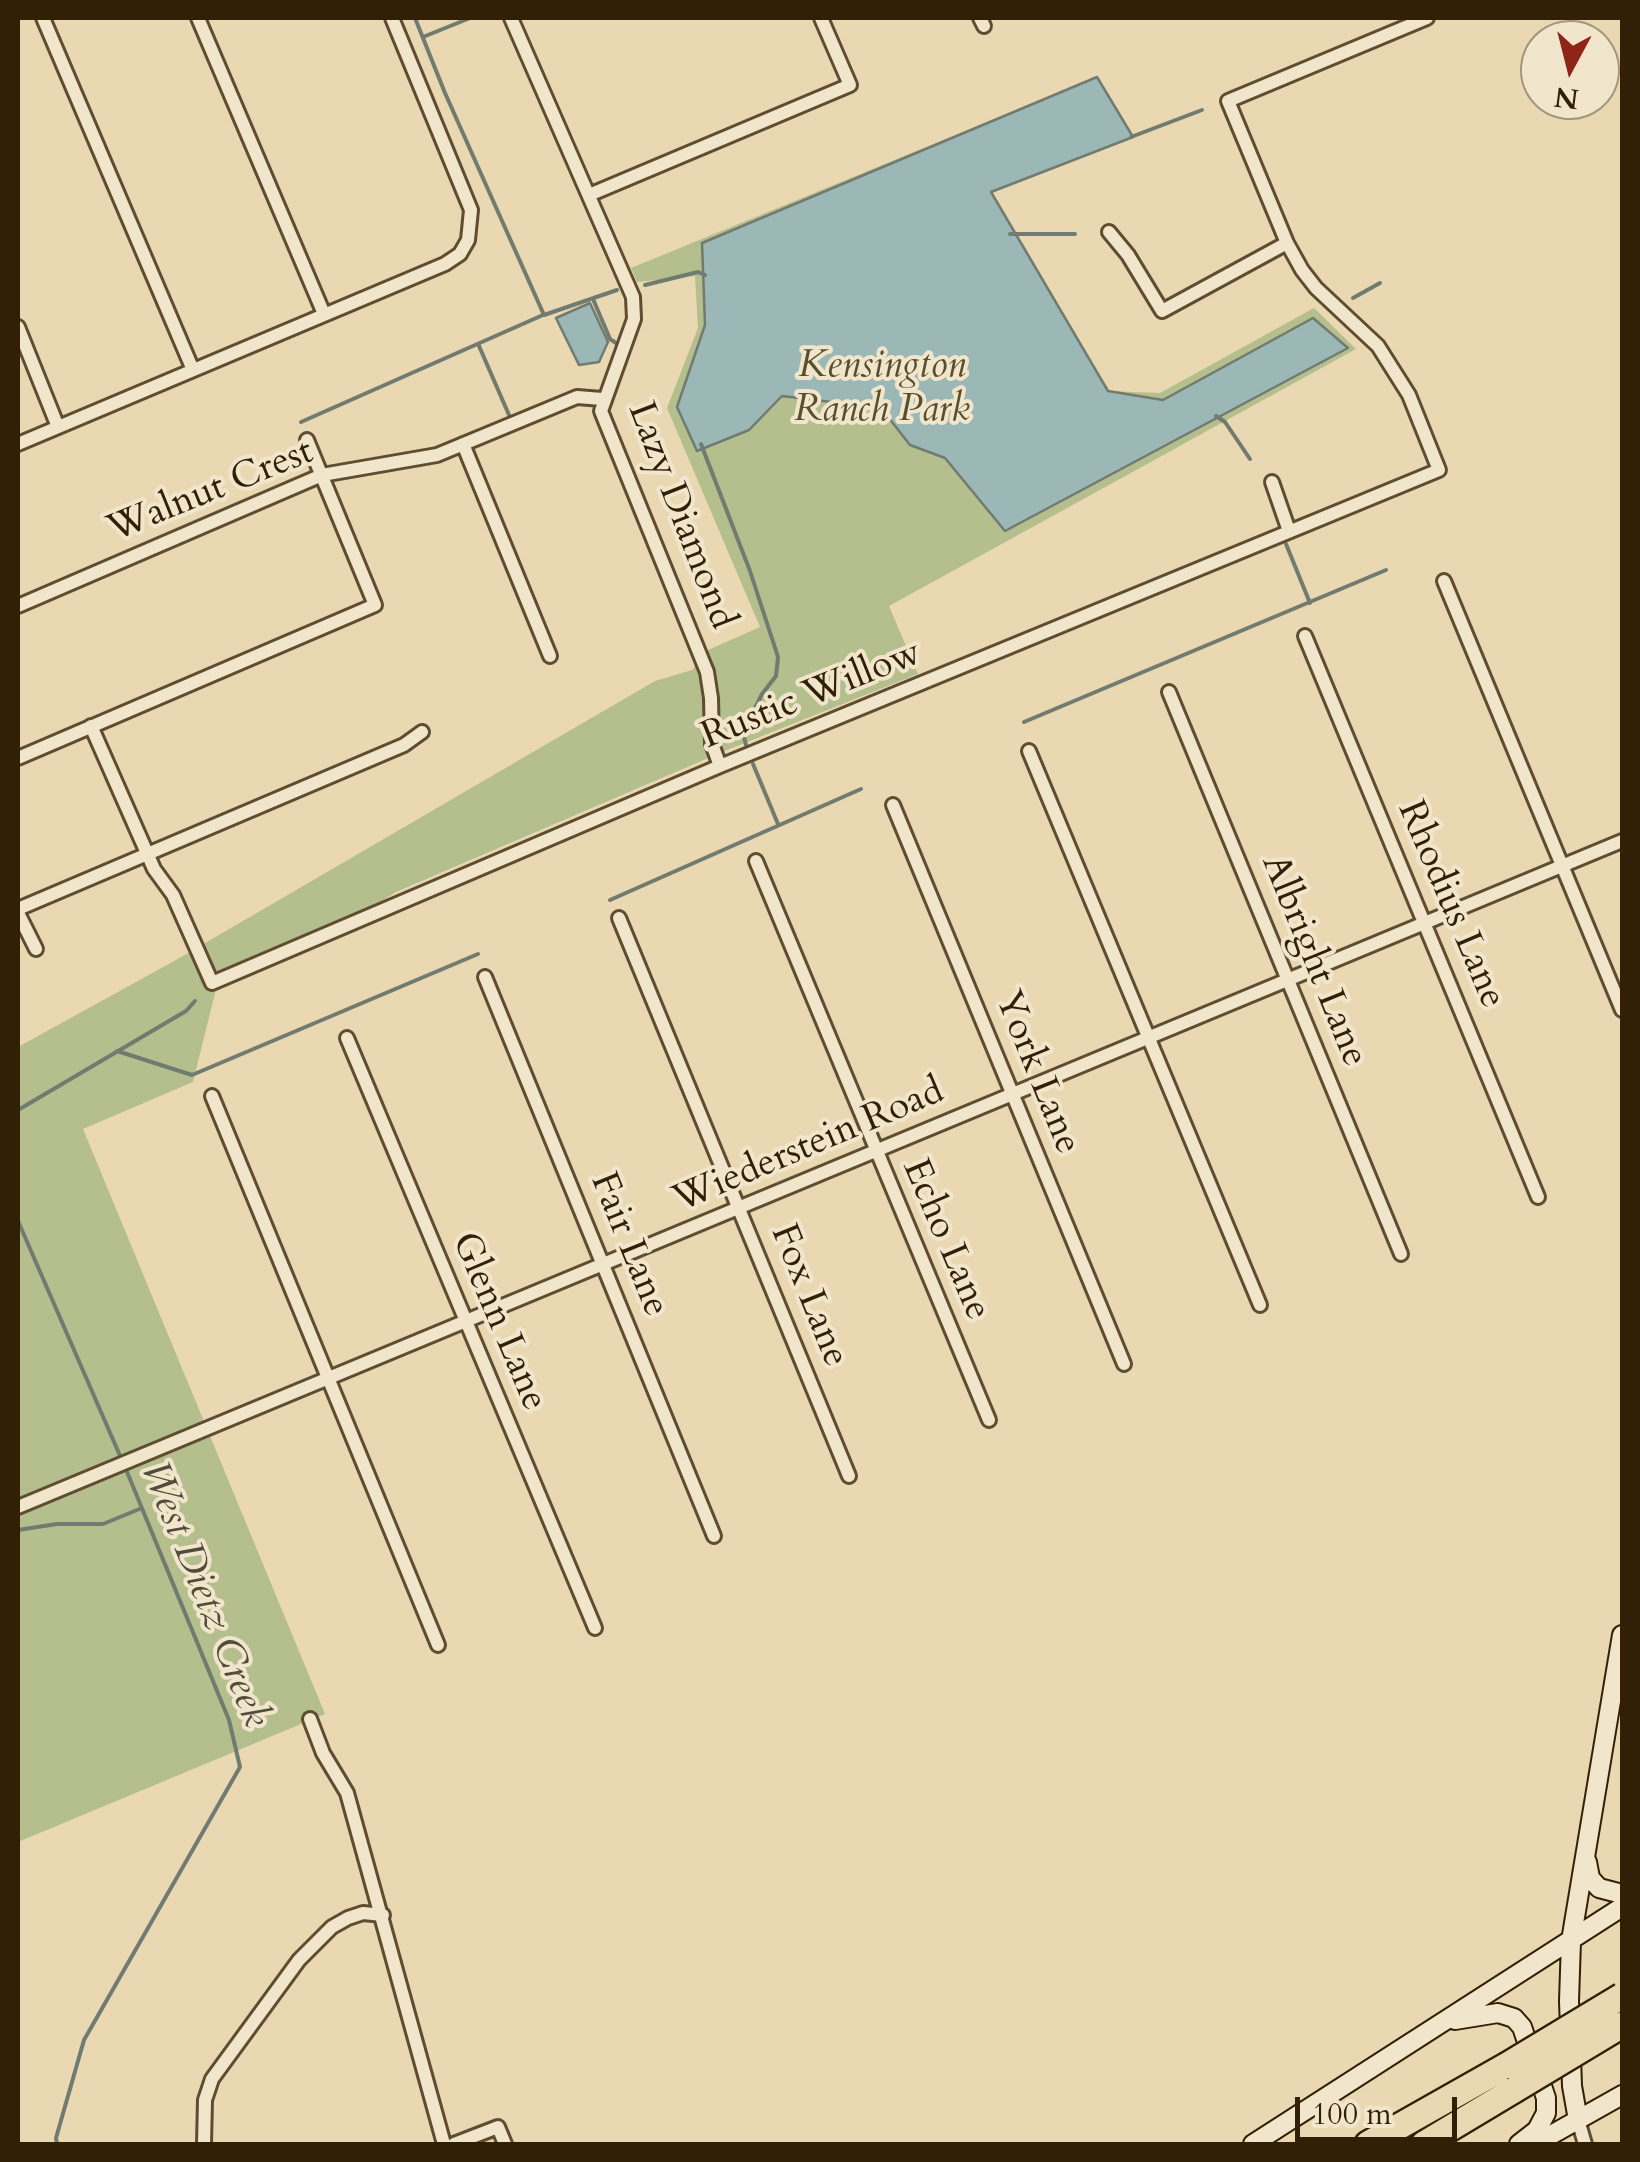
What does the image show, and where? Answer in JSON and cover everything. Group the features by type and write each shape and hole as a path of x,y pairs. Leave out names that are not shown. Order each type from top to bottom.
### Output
{"highway":[{"path":"1424,2144 1622,1996"},
{"path":"1368,2144 1622,2025"}],"main road":[{"path":"1578,2120 1572,2086 1571,1940 1622,1636"},
{"path":"1584,1852 1590,1878 1599,1888 1622,1894"},
{"path":"1253,2144 1622,1907"},
{"path":"1442,2023 1498,2013 1514,2018 1522,2027 1546,2098 1546,2113 1537,2130 1519,2144"},
{"path":"1535,2144 1622,2095"}],"street":[{"path":"43,18 194,370"},
{"path":"198,18 324,314"},
{"path":"18,444 445,264 460,254 468,240 471,210 392,18"},
{"name":"Lazy Diamond","path":"511,18 634,296 634,319 600,411 707,672 712,698 712,744 720,766"},
{"path":"589,195 850,85 821,18"},
{"path":"1109,232 1162,311 1287,242 1228,101 1427,18"},
{"name":"Rustic Willow","path":"147,852 174,895 212,983 372,916 399,900 1439,470 1409,395 1378,346 1316,288 1287,242"},
{"path":"18,328 58,426"},
{"name":"Walnut Crest","path":"18,606 322,475 437,455 577,397 602,400"},
{"path":"18,758 375,605 306,440"},
{"path":"462,444 550,656"},
{"path":"1272,482 1289,531"},
{"path":"1444,581 1622,1010"},
{"name":"Rhodius Lane","path":"1306,636 1538,1197"},
{"name":"Albright Lane","path":"1169,692 1402,1254"},
{"path":"90,726 147,852"},
{"path":"36,949 18,911 147,852 404,745 422,732"},
{"path":"1029,751 1260,1306"},
{"name":"York Lane","path":"893,806 1124,1364"},
{"name":"Wiederstein Road","path":"18,1508 1622,841"},
{"name":"Echo Lane","path":"756,861 989,1420"},
{"name":"Fox Lane","path":"620,918 849,1476"},
{"name":"Fair Lane","path":"485,977 714,1536"},
{"name":"Glenn Lane","path":"347,1038 595,1628"},
{"path":"212,1096 438,1645"},
{"path":"310,1720 322,1753 347,1793 444,2144"},
{"path":"204,2144 205,2100 212,2079 299,1960 348,1918 362,1913 383,1916"},
{"path":"1578,2120 1585,2144"},
{"path":"454,2144 498,2127 506,2144"}],"green space":[{"name":"Kensington Ranch Park","path":"1097,77 1133,137 991,192 1108,391 1160,393 1314,308 1356,349 889,606 918,674 727,750 396,892 364,912 220,973 193,1082 83,1129 325,1714 18,1842 18,1047 176,960 655,681 692,670 708,650 760,627 667,408 698,328 695,276 637,282 631,268"}],"water":[{"path":"1097,77 1133,137 991,192 1108,391 1163,400 1313,318 1348,348 1005,531 945,458 910,445 881,408 782,396 749,430 697,451 677,407 705,325 702,243"},
{"path":"590,303 608,342 599,362 579,365 556,318"}],"waterway":[{"path":"415,18 544,315 617,290"},
{"path":"423,37 470,18"},
{"path":"1131,137 1202,110"},
{"path":"1010,234 1075,234"},
{"path":"645,285 698,272 705,275"},
{"path":"1353,298 1380,283"},
{"path":"593,299 610,339 616,343"},
{"path":"301,422 543,315"},
{"path":"479,346 509,415"},
{"path":"1216,416 1225,422 1250,459"},
{"path":"701,444 778,657 776,676 762,694 743,733 746,745"},
{"path":"1286,544 1310,603"},
{"path":"1024,722 1386,570"},
{"path":"753,764 778,824"},
{"path":"610,900 861,789"},
{"path":"117,1051 192,1075 478,954"},
{"path":"18,1110 186,1011 195,1001"},
{"name":"West Dietz Creek","path":"18,1221 121,1458"},
{"name":"West Dietz Creek","path":"57,2144 84,2040 240,1767 229,1720 125,1467"},
{"path":"18,1530 57,1524 103,1524 142,1508"}]}
